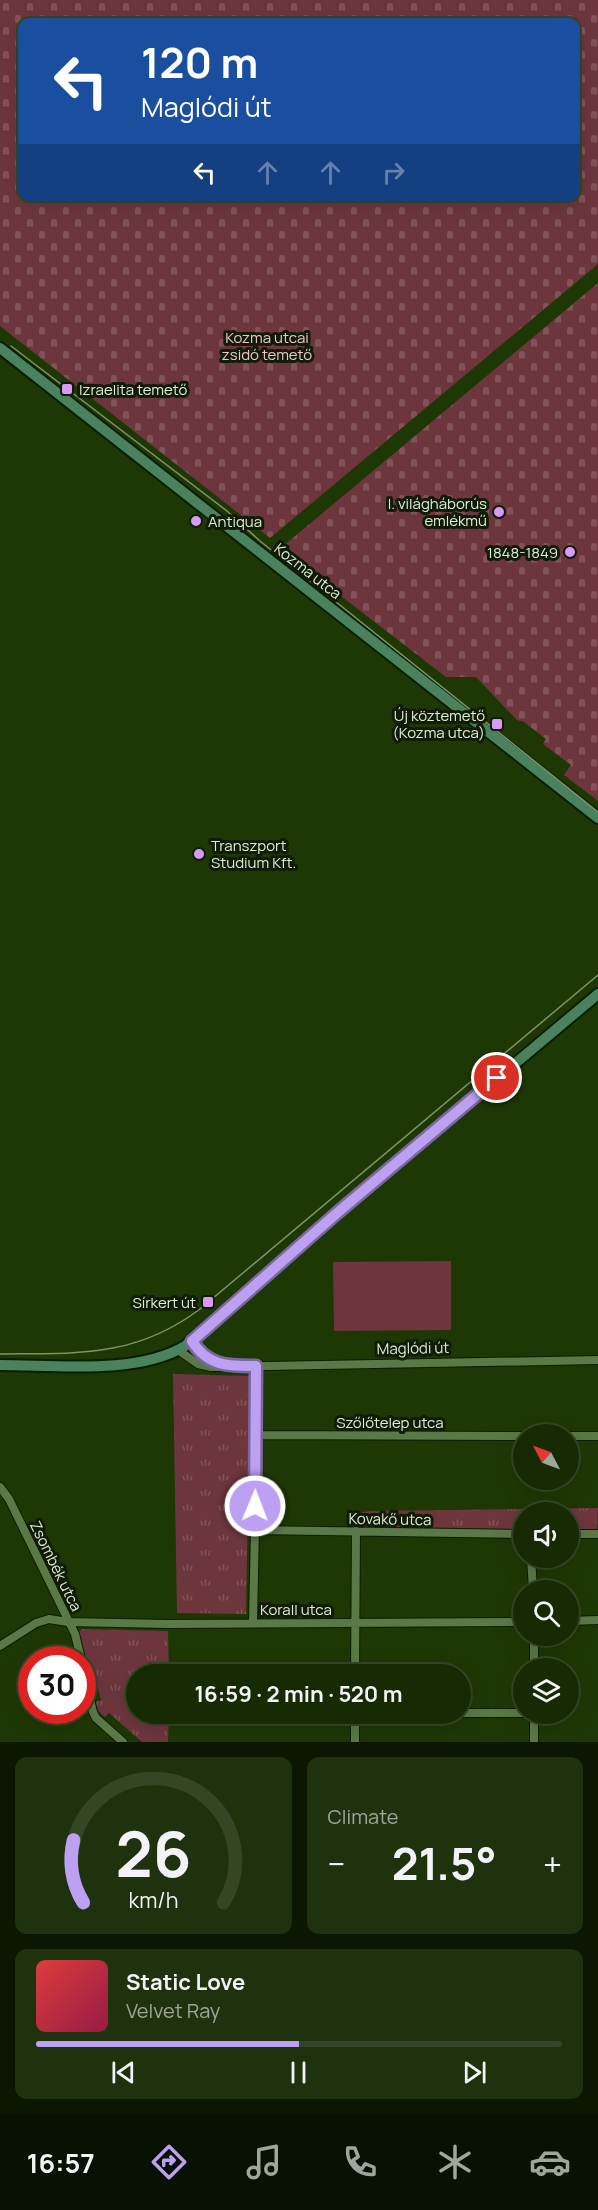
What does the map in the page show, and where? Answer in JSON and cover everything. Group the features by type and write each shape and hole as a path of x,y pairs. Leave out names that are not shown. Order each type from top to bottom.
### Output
{"street":[{"name":"Kozma utca","path":"0,348 598,818"},
{"path":"0,1365 132,1364 161,1358 178,1350 192,1341 337,1213 598,994"},
{"name":"Maglódi út","path":"192,1341 199,1352 210,1361 228,1366"},
{"name":"Maglódi út","path":"178,1350 204,1366 598,1360"},
{"path":"253,1622 257,1435 256,1366"},
{"name":"Szőlőtelep utca","path":"257,1435 513,1436"},
{"path":"579,1436 598,1436"},
{"name":"Zsombék utca","path":"0,1488 9,1499 75,1634 78,1646"},
{"name":"Kovakő utca","path":"255,1530 513,1534"},
{"path":"355,1664 356,1531"},
{"path":"579,1534 598,1533"},
{"name":"Korall utca","path":"0,1646 42,1620 58,1619 68,1622 168,1624 513,1622"},
{"path":"579,1621 598,1620"},
{"path":"471,1713 513,1713"},
{"path":"96,1718 123,1742"},
{"path":"354,1724 355,1742"},
{"path":"534,1724 534,1742"}],"green space":[{"name":"Kozma utcai zsidó temető","path":"0,0 598,0 598,264 270,538 0,326"},
{"path":"598,283 598,801 564,775 571,765 543,744 546,739 524,722 517,720 476,677 446,677 328,586 326,588 282,547"},
{"path":"451,1261 451,1330 334,1331 333,1262"},
{"path":"173,1374 250,1376 246,1614 177,1613"},
{"path":"579,1508 598,1508 597,1529 579,1529"},
{"path":"513,1509 513,1529 356,1527 357,1515 371,1511"},
{"path":"82,1629 168,1631 169,1664 126,1664 126,1724 169,1724 168,1742 142,1742 109,1713 105,1717 98,1711 96,1702 101,1700 96,1682 96,1646 81,1646 78,1633"}],"tram line":[{"path":"11,346 227,511 260,541 598,812"},
{"path":"0,1354 104,1350 152,1337 176,1325 200,1309 598,975"}],"place":[{"name":"Izraelita temető","path":"67,389"},
{"name":"I. világháborús emlékmű","path":"499,512"},
{"name":"Antiqua","path":"196,521"},
{"name":"1848-1849","path":"570,552"},
{"name":"Új köztemető (Kozma utca)","path":"497,724"},
{"name":"Transzport Studium Kft.","path":"199,854"},
{"name":"Sírkert út","path":"208,1302"}],"route":[{"path":"255,1506 256,1366 217,1364 199,1352 192,1341 337,1213 497,1078"}]}
